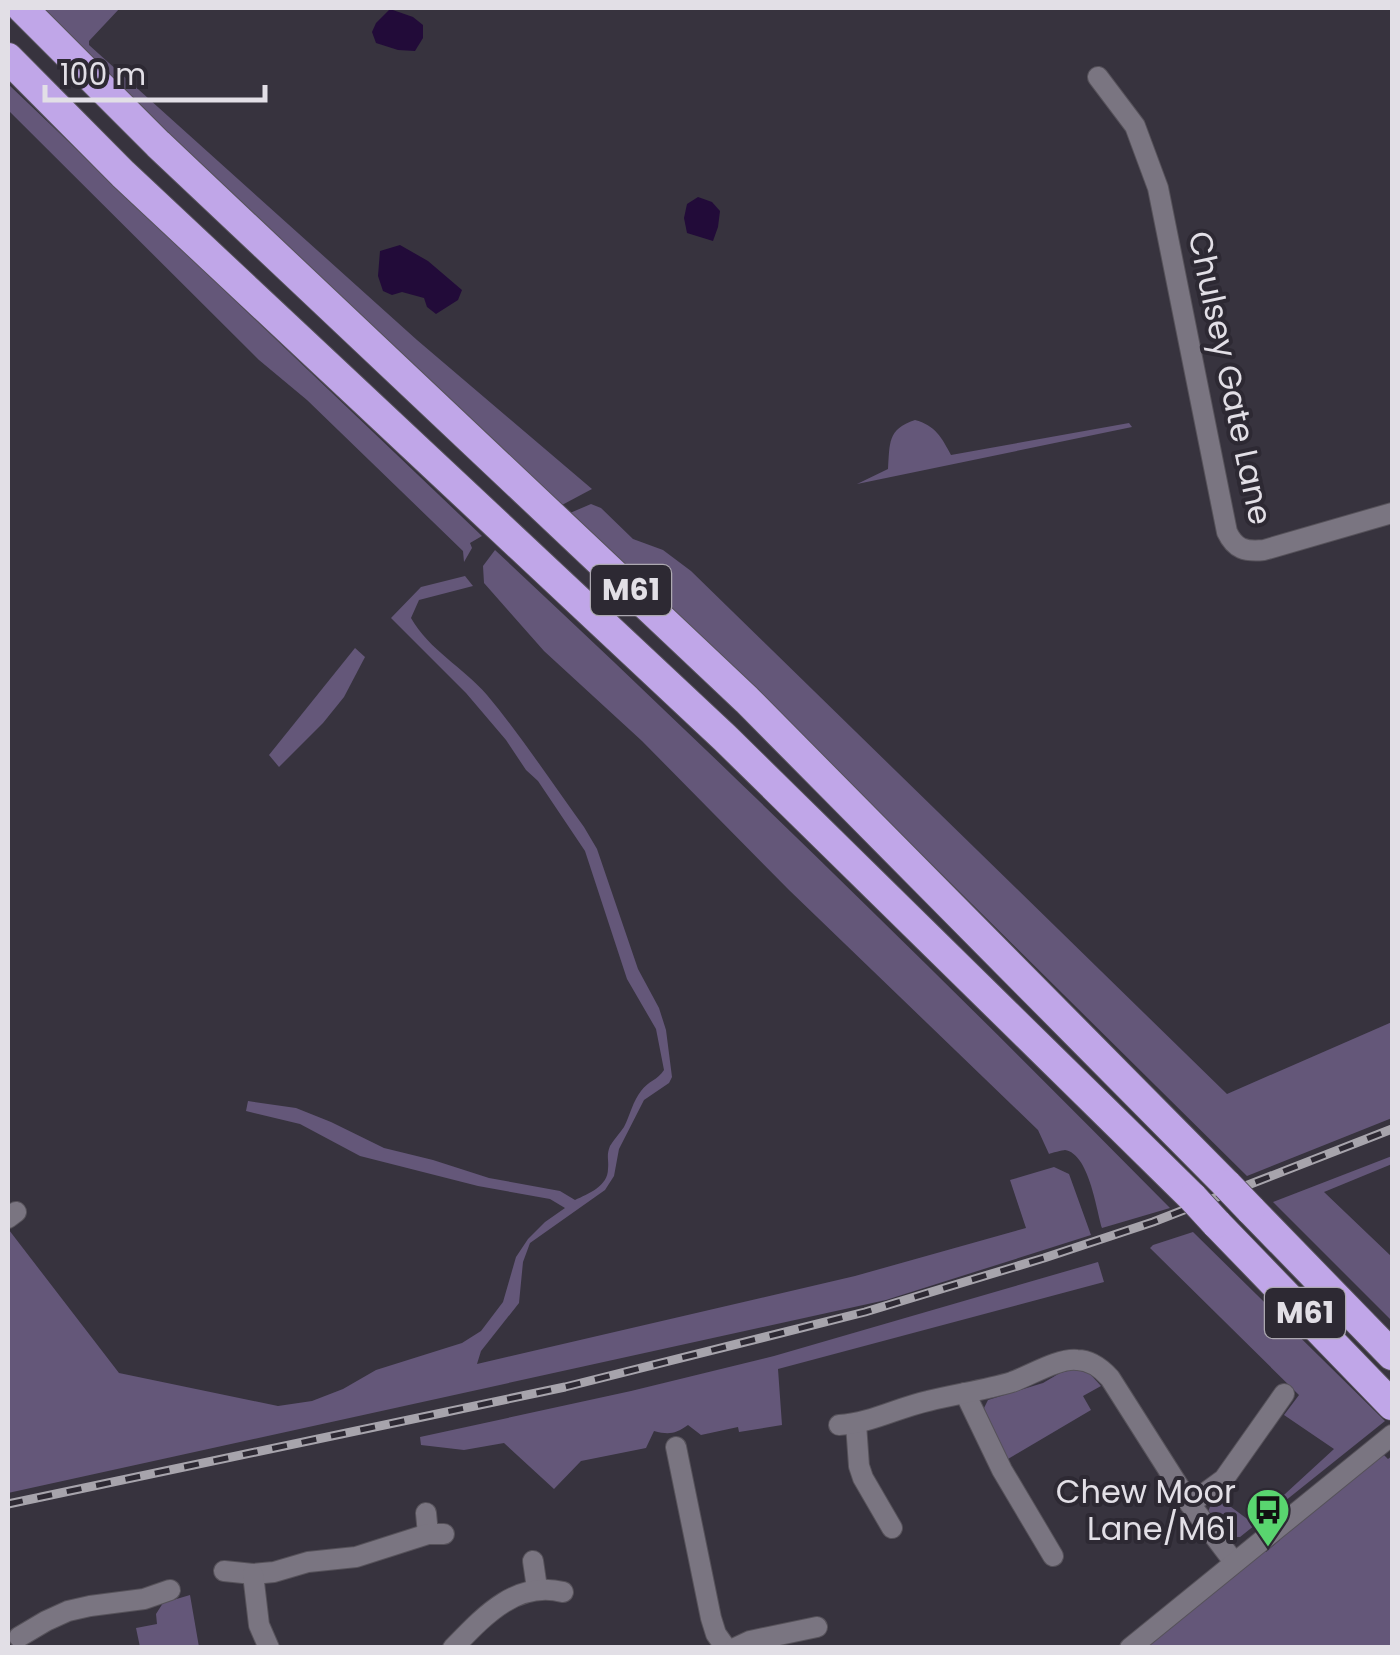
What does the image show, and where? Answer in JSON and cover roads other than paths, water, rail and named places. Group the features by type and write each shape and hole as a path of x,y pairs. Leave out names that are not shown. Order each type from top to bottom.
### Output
{"highway":[{"name":"M61","path":"22,8 158,144 747,700 1392,1355"},
{"name":"M61","path":"8,58 123,174 725,738 1193,1198 1392,1405"}],"street":[{"name":"Chulsey Gate Lane","path":"1098,77 1135,126 1158,188 1226,532 1231,541 1243,550 1264,550 1392,513"},
{"path":"892,1528 863,1478 847,1424 1014,1381 1074,1359 1092,1363 1110,1378 1190,1504 1234,1562"},
{"path":"966,1393 996,1458 1052,1556"},
{"path":"1190,1504 1224,1479 1239,1444 1284,1394"},
{"path":"1130,1648 1392,1435"},
{"path":"675,1441 711,1618 726,1648"},
{"path":"224,1571 253,1574 356,1557 433,1527"},
{"path":"1022,1548 1041,1536"},
{"path":"533,1561 537,1588"},
{"path":"253,1574 259,1625 269,1648"},
{"path":"453,1648 499,1604 537,1588 563,1592"},
{"path":"16,1636 90,1606 146,1608 170,1590"},
{"path":"736,1648 750,1641 817,1626"}],"railway":[{"path":"8,1504 565,1387 865,1312 1153,1222 1392,1129"}],"place":[{"name":"Chew Moor Lane/M61","path":"1268,1548"}]}
